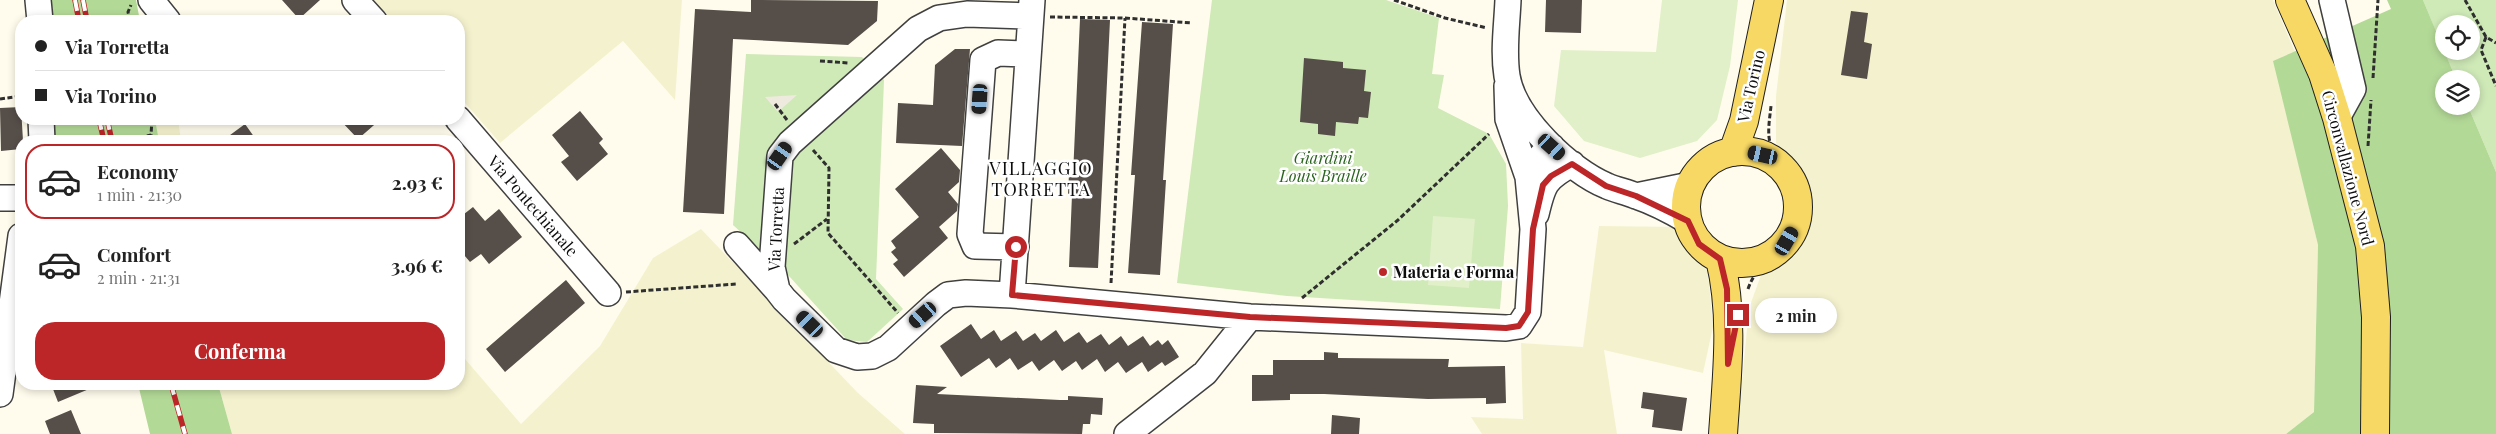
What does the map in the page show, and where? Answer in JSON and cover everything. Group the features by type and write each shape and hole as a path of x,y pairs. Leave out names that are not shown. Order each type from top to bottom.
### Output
{"main road":[{"name":"Circonvallazione Nord","path":"2290,0 2323,74 2337,118 2370,246 2376,317 2375,434"},
{"name":"Via Torino","path":"1733,152 1744,121 1768,9"},
{"name":"Via Torino","path":"1763,155 1761,122 1769,44 1768,9"},
{"path":"1748,151 1763,155 1776,162 1790,177 1796,190 1798,216 1787,241 1778,251 1754,262 1736,263 1720,259 1699,244 1688,221 1686,203 1690,185 1703,167 1722,155 1748,151"},
{"path":"1720,259 1727,289 1728,364 1723,434"},
{"path":"1728,364 1744,282 1754,262"}],"street":[{"path":"38,0 39,15"},
{"path":"150,0 163,15"},
{"path":"355,0 369,15"},
{"path":"1508,0 1505,49 1508,78 1508,119 1528,177 1533,229"},
{"path":"2332,0 2353,89 2337,118"},
{"path":"1012,295 1031,8"},
{"name":"Via Torretta","path":"1031,8 967,14 935,20 918,29 790,143 780,156 773,279 777,290 784,299 836,350 857,357 872,356 888,348 948,295 982,292 1250,317 1279,316 1506,328 1519,326 1528,312 1533,229"},
{"path":"1016,247 975,246 970,234 983,60 998,53 1028,54"},
{"path":"1508,78 1515,98 1531,123 1552,147 1572,164 1606,186 1636,196 1688,221"},
{"name":"Via Pontechianale","path":"463,125 608,294"},
{"path":"1528,177 1542,155 1552,147"},
{"path":"1533,229 1543,185 1551,176 1572,164"},
{"path":"1636,196 1690,185"},
{"path":"0,198 15,198"},
{"path":"737,245 777,290"},
{"path":"1205,373 1214,314"},
{"path":"1126,434 1205,373 1250,317"},
{"path":"0,394 15,322"}],"path":[{"path":"129,15 133,0"},
{"path":"1394,0 1445,18 1494,30"},
{"path":"2465,0 2486,37 2496,43"},
{"path":"1031,8 1192,23"},
{"path":"1110,304 1125,18"},
{"path":"2486,37 2481,50 2496,86"},
{"path":"0,99 15,97"},
{"path":"775,104 799,135 829,168 828,233 910,327"},
{"path":"1748,290 1752,278 1760,267 1786,250 1799,231 1803,211 1800,182 1774,152 1769,138 1772,104"},
{"path":"1279,316 1398,220 1489,134"},
{"path":"773,260 828,219"},
{"path":"608,294 736,284"}],"shaded area":[{"path":"374,0 682,0 675,100 623,41 500,143 465,103 465,15 388,15"},
{"path":"1787,0 2273,0 2295,52 2274,61 2318,245 2314,412 2286,434 1737,434 1749,308 1761,275 1792,250 1808,224 1806,185 1776,143 1776,96"},
{"path":"797,95 778,112 765,97"},
{"path":"156,125 179,125 180,135 158,135"},
{"path":"1599,226 1680,227 1708,272 1713,327 1703,373 1604,350 1617,434 1482,434 1471,417 1523,419 1521,343 1583,347"},
{"path":"701,229 858,393 905,434 232,434 220,390 465,390 465,359 521,424 600,346 653,258"}],"green space":[{"path":"46,0 136,0 139,15 47,15"},
{"name":"Giardini Louis Braille","path":"1212,0 1386,0 1439,18 1432,74 1444,75 1438,108 1489,134 1506,164 1508,206 1500,309 1287,296 1177,283"},
{"path":"1662,0 1738,0 1730,66 1717,120 1697,141 1640,158 1584,141 1554,106 1561,50 1656,52"},
{"path":"2387,0 2423,0 2435,29 2435,60 2448,60 2452,70 2435,70 2435,115 2472,115 2496,172 2496,434 2286,434 2314,412 2318,245 2273,61 2391,9"},
{"path":"2423,0 2496,0 2496,172 2472,115 2480,115 2480,70 2452,70 2448,60 2480,60 2480,15 2435,15 2435,29"},
{"path":"746,54 862,57 884,80 876,279 903,309 867,342 847,340 789,276 733,225"},
{"path":"52,125 156,125 158,135 51,135"},
{"path":"1433,216 1475,219 1469,288 1428,285"},
{"path":"139,390 220,390 232,434 150,434"}],"building":[{"path":"282,0 320,0 303,15 295,15"},
{"path":"751,0 878,1 877,21 848,45 733,39 724,214 683,212 695,9 751,12"},
{"path":"1546,0 1582,0 1581,33 1545,32"},
{"path":"1851,11 1868,13 1864,42 1872,44 1867,79 1841,75"},
{"path":"1080,19 1110,20 1098,268 1069,267 1072,195 1068,194 1069,174 1073,175"},
{"path":"1142,22 1173,24 1163,180 1166,180 1160,275 1128,273 1135,175 1131,175"},
{"path":"955,49 970,49 962,146 896,143 898,103 933,105 935,65"},
{"path":"1304,58 1343,62 1343,68 1366,70 1364,91 1371,92 1368,118 1359,117 1358,124 1336,122 1335,136 1318,134 1318,124 1300,122"},
{"path":"15,107 15,125 22,125 23,135 15,135 15,150 1,151 0,108"},
{"path":"580,111 603,139 599,143 608,154 577,181 561,162 569,156 552,135"},
{"path":"246,125 253,135 230,135"},
{"path":"345,125 374,125 363,135 354,135"},
{"path":"941,148 960,170 959,182 948,192 958,204 957,211 939,227 948,238 904,277 893,264 898,260 891,252 896,248 891,241 919,217 895,189"},
{"path":"473,207 485,221 499,209 522,237 489,264 481,254 470,262 465,256 465,213"},
{"path":"566,280 585,303 505,372 486,349"},
{"path":"971,324 981,339 994,330 1001,341 1016,331 1023,341 1035,333 1041,341 1056,330 1064,342 1079,332 1087,343 1101,334 1109,345 1121,336 1128,346 1143,336 1150,346 1158,340 1162,345 1168,340 1179,357 1165,366 1162,362 1148,372 1142,362 1126,373 1118,362 1105,372 1097,359 1082,370 1076,361 1062,371 1054,360 1039,371 1032,361 1018,370 1010,358 996,368 989,358 961,377 940,346"},
{"path":"1324,352 1338,353 1338,358 1449,359 1448,367 1505,366 1506,403 1486,404 1486,398 1428,399 1324,394 1290,394 1290,400 1252,401 1252,375 1273,375 1273,360 1324,360"},
{"path":"916,385 947,387 937,394 1060,400 1068,400 1068,396 1103,398 1102,415 1091,414 1090,424 1083,424 1082,434 934,433 934,424 913,423"},
{"path":"53,390 87,390 58,402"},
{"path":"1643,392 1687,398 1682,431 1652,427 1654,410 1641,408"},
{"path":"71,410 81,434 50,434 45,421"},
{"path":"1332,415 1360,418 1359,434 1331,434"}],"railway":[{"path":"75,0 78,15"},
{"path":"83,0 86,15"},
{"path":"100,125 103,135"},
{"path":"108,125 111,135"},
{"path":"173,390 185,434"}],"place":[{"name":"Materia e Forma","path":"1383,272"}],"district":[{"name":"VILLAGGIO TORRETTA","path":"1041,179"}],"route":[{"path":"1016,247 1012,295 1250,317 1279,316 1506,328 1519,326 1528,312 1533,229 1543,185 1551,176 1572,164 1606,186 1669,210 1688,221 1699,244 1720,259 1727,289 1728,364 1738,315"}]}
